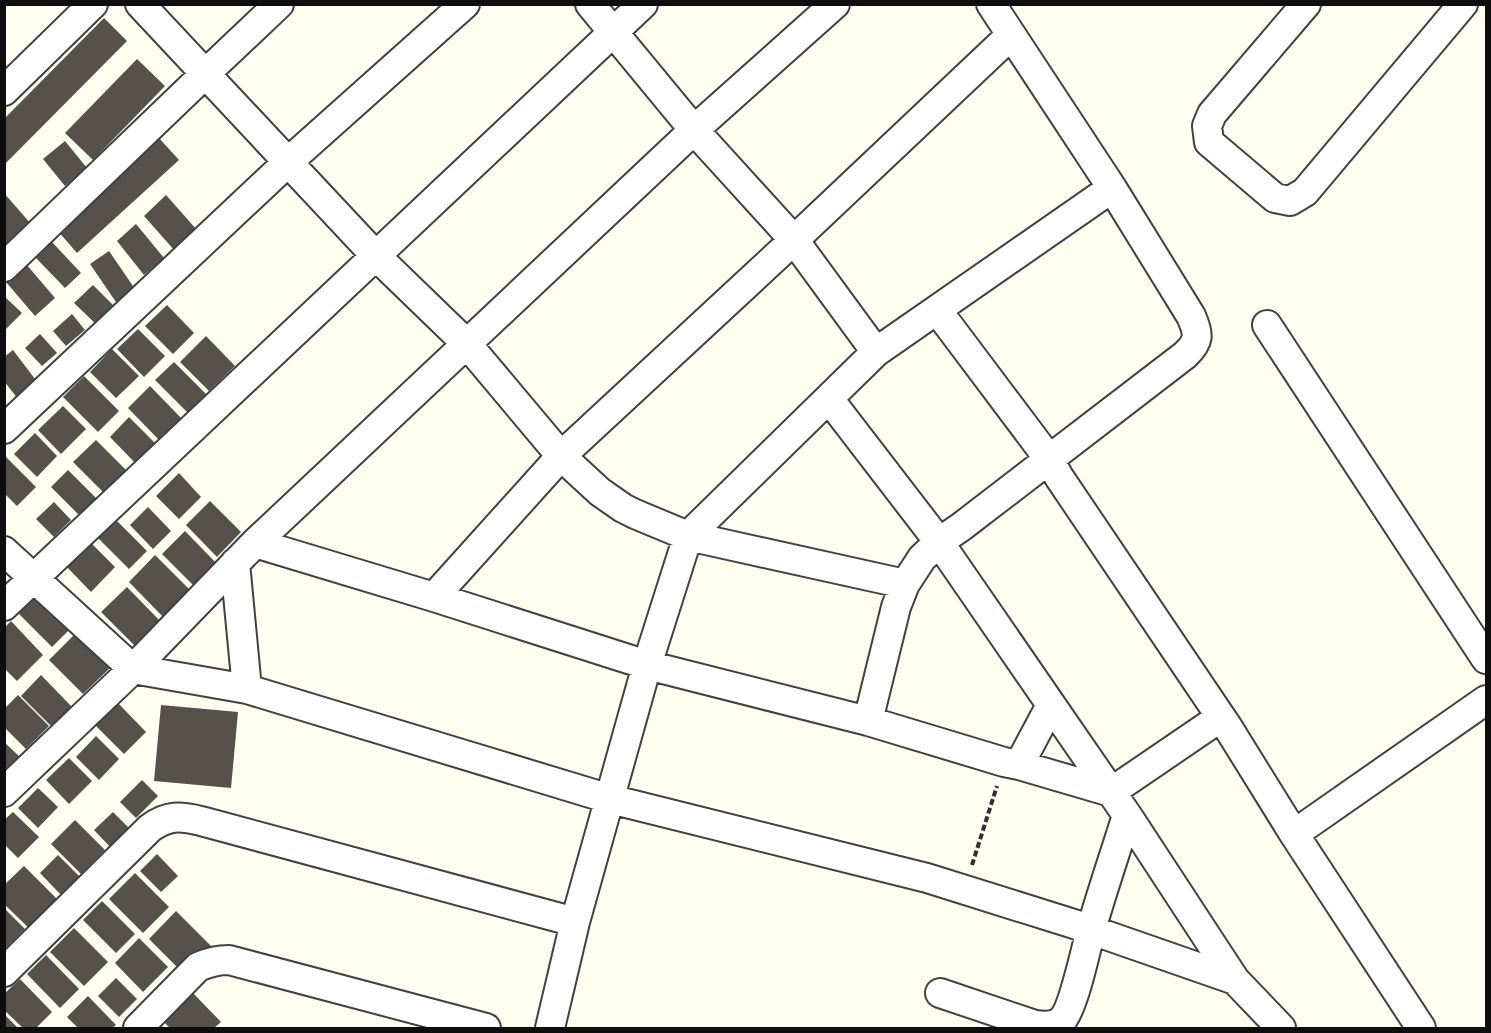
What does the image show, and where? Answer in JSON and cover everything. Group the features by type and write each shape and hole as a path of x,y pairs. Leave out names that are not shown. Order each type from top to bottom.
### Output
{"street":[{"path":"4,91 93,4"},
{"path":"140,4 376,256 467,344 561,456 600,492 623,508 688,536 905,584"},
{"path":"4,267 279,4"},
{"path":"4,429 288,162 465,4"},
{"path":"590,4 694,130 794,240 876,352"},
{"path":"4,606 643,4"},
{"path":"4,792 133,669 255,543 694,130 835,4"},
{"path":"868,721 896,607 905,584 922,558 1185,355 1196,343 1196,327 1191,316 1112,189 991,4"},
{"path":"1306,4 1212,114 1207,126 1209,142 1275,198 1290,201 1305,192 1462,4"},
{"path":"434,597 561,456 1011,35"},
{"path":"550,1029 575,922 647,665 688,536 876,352 1112,189"},
{"path":"937,309 1049,459 1221,717 1421,1029"},
{"path":"1267,325 1486,659"},
{"path":"829,399 939,543 1127,815 1235,980 1281,1029"},
{"path":"255,543 647,665 868,721 1111,792"},
{"path":"4,550 133,669 247,689 610,799 927,878 1091,930 1235,980"},
{"path":"235,563 247,689"},
{"path":"1294,834 1486,700"},
{"path":"1012,764 1051,705"},
{"path":"1111,792 1221,717"},
{"path":"940,993 1023,1022 1046,1026 1062,1021 1067,1014 1079,978 1091,930 1127,815"},
{"path":"4,972 150,828 166,819 177,817 201,821 575,922"},
{"path":"138,1029 198,968 218,960 229,960 486,1029"}],"path":[{"path":"964,890 1012,764"}],"building":[{"path":"104,18 127,41 4,165 4,119"},
{"path":"137,59 165,86 93,160 65,133"},
{"path":"159,138 179,160 77,253 57,230"},
{"path":"65,141 87,168 65,186 43,159"},
{"path":"4,193 31,224 4,248"},
{"path":"166,195 197,230 175,251 144,216"},
{"path":"136,224 164,258 144,275 117,241"},
{"path":"52,242 81,273 65,288 36,258"},
{"path":"109,251 135,289 116,302 90,264"},
{"path":"26,264 55,298 35,316 6,282"},
{"path":"93,285 116,308 98,326 74,303"},
{"path":"4,296 22,313 4,331"},
{"path":"167,305 194,333 173,354 145,326"},
{"path":"72,314 85,330 66,346 53,331"},
{"path":"138,329 165,356 144,377 117,349"},
{"path":"40,334 57,353 42,366 25,348"},
{"path":"206,336 235,366 209,391 180,362"},
{"path":"112,349 139,376 116,398 90,372"},
{"path":"13,350 38,383 18,399 4,381 4,357"},
{"path":"174,362 209,397 191,416 155,380"},
{"path":"84,376 119,411 98,432 63,397"},
{"path":"150,386 183,420 161,442 128,408"},
{"path":"63,406 86,429 61,454 38,430"},
{"path":"129,417 161,449 141,469 110,437"},
{"path":"35,433 57,456 37,477 14,454"},
{"path":"96,440 129,473 106,495 73,462"},
{"path":"4,455 36,487 17,506 4,493"},
{"path":"68,470 97,499 80,516 51,487"},
{"path":"179,473 201,497 179,519 156,496"},
{"path":"210,501 241,532 217,557 186,525"},
{"path":"54,502 71,520 54,537 36,519"},
{"path":"148,507 171,531 153,549 130,525"},
{"path":"116,520 147,551 129,569 98,538"},
{"path":"185,531 219,566 196,588 162,554"},
{"path":"89,541 115,567 91,592 65,565"},
{"path":"155,555 193,593 166,620 129,582"},
{"path":"127,587 160,621 135,646 101,612"},
{"path":"36,593 71,628 52,647 17,612"},
{"path":"11,621 43,655 17,681 4,668 4,628"},
{"path":"77,632 111,667 83,694 49,660"},
{"path":"41,675 72,707 52,727 21,696"},
{"path":"18,695 49,726 26,749 5,728 5,708"},
{"path":"116,701 146,732 124,754 93,723"},
{"path":"161,705 238,712 231,788 154,781"},
{"path":"96,736 119,759 99,780 76,757"},
{"path":"4,742 20,757 4,772"},
{"path":"69,758 92,781 69,804 46,780"},
{"path":"142,780 158,796 136,818 120,802"},
{"path":"38,788 58,807 38,828 18,808"},
{"path":"13,812 39,837 18,858 4,844 4,820"},
{"path":"113,812 134,833 115,852 94,830"},
{"path":"75,820 105,850 81,874 51,844"},
{"path":"157,854 178,876 161,892 140,871"},
{"path":"58,855 80,877 61,895 40,873"},
{"path":"24,866 61,903 33,932 4,904 4,885"},
{"path":"135,873 169,907 143,933 109,899"},
{"path":"102,901 135,934 116,953 83,920"},
{"path":"4,908 25,929 4,950"},
{"path":"176,911 211,946 184,974 149,939"},
{"path":"74,928 108,962 84,986 50,952"},
{"path":"139,938 168,967 143,992 115,963"},
{"path":"46,955 79,989 60,1008 27,974"},
{"path":"116,978 137,999 119,1017 98,996"},
{"path":"20,979 52,1012 36,1028 23,1028 4,1010 4,994"},
{"path":"192,992 221,1022 214,1028 170,1028 163,1021"},
{"path":"88,996 116,1025 112,1028 78,1028 67,1017"},
{"path":"5,1015 18,1028 5,1028"}]}
